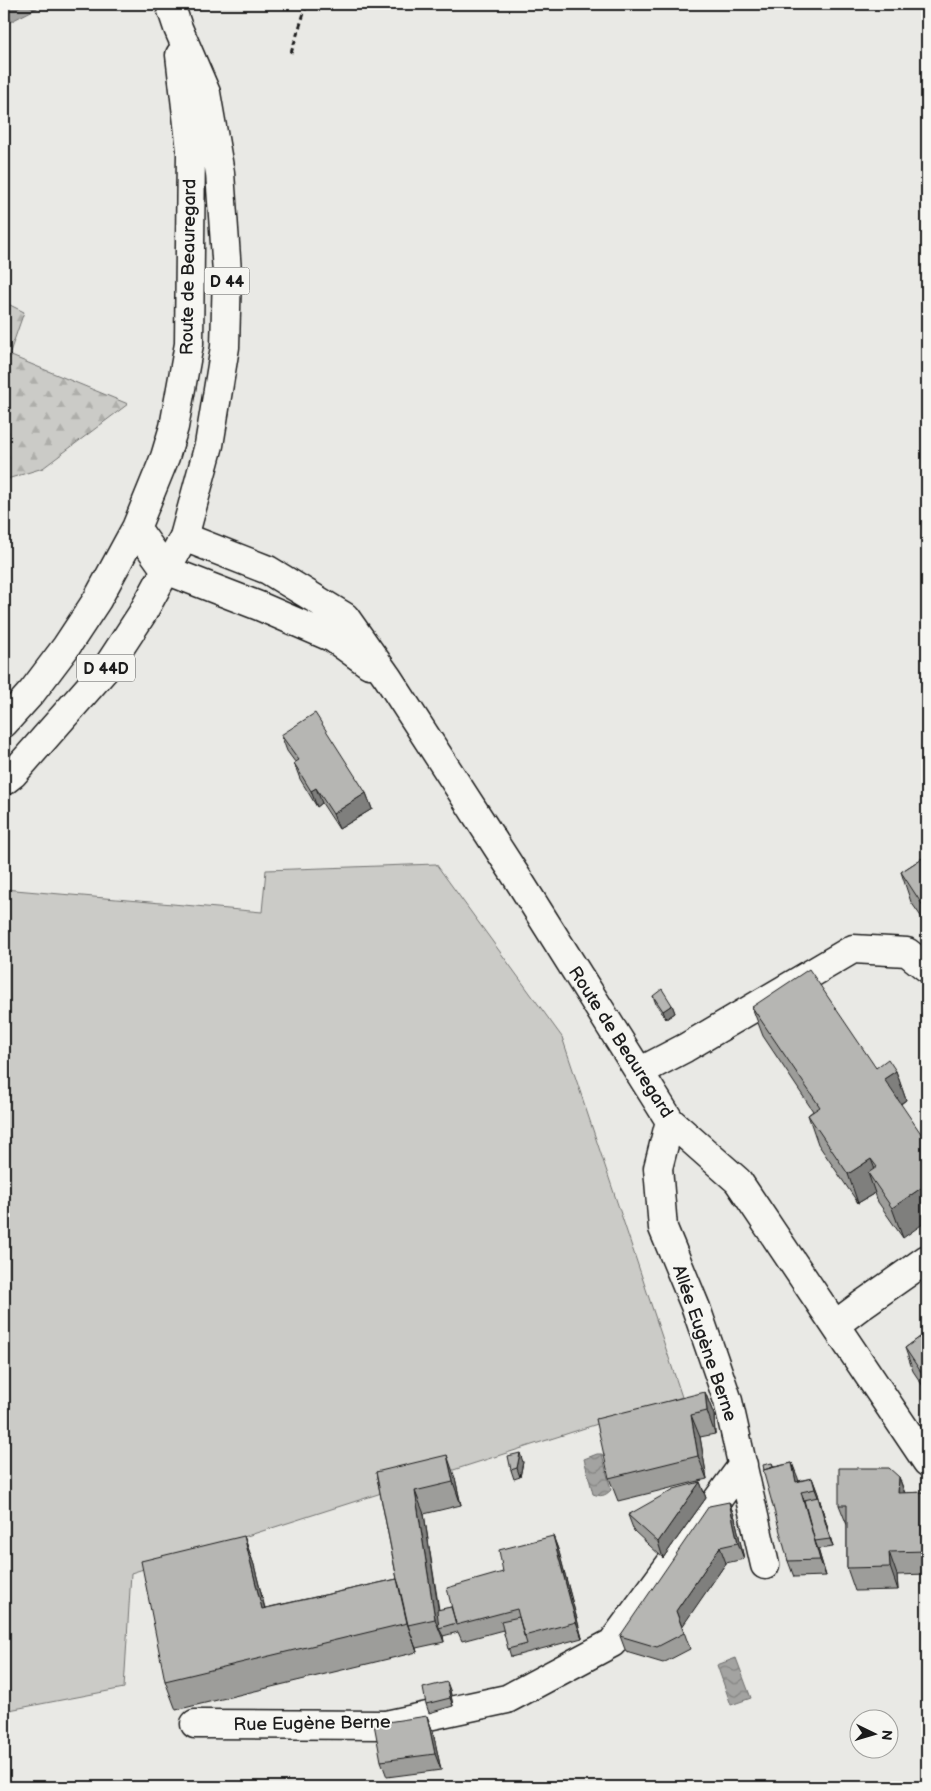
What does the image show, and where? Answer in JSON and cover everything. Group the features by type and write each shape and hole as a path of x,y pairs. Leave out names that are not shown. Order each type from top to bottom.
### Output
{"street":[{"name":"Route de Beauregard","path":"136,528 165,457 174,427 189,344 191,150 174,16"},
{"name":"Route de Beauregard","path":"174,16 206,93 220,173 227,272 225,347 209,445 184,536 268,570 345,617 388,678 518,879 670,1121 738,1181 927,1462"},
{"path":"136,528 184,536"},
{"path":"136,528 166,570"},
{"name":"D 44D","path":"4,723 32,692 66,647 97,600 136,528"},
{"name":"D 44D","path":"4,781 108,666 142,614 184,536"},
{"name":"Route de Beauregard","path":"166,570 260,606 333,638 388,678"},
{"path":"639,1072 685,1048 853,949 907,952 927,968"},
{"name":"Allée Eugène Berne","path":"670,1121 658,1168 663,1228 696,1308 728,1401 765,1565"},
{"path":"835,1325 927,1259"},
{"name":"Rue Eugène Berne","path":"195,1724 386,1725 507,1699 612,1643 743,1465"}],"path":[{"path":"291,53 307,4"}],"green space":[{"path":"4,302 24,312 9,355 128,404 43,468 4,480"},
{"path":"436,864 562,1037 682,1397 131,1573 124,1688 4,1711 4,889 262,912 266,870"}],"water":[{"path":"4,4 52,4 39,7 4,25"},
{"path":"602,1454 611,1490 601,1496 593,1494 584,1459"},
{"path":"736,1658 751,1698 731,1705 717,1665"}],"building":[{"path":"315,713 366,793 333,814 316,788 311,791 294,763 299,760 281,735"},
{"path":"927,855 927,912 901,872"},
{"path":"809,969 876,1068 888,1059 896,1071 884,1079 922,1135 927,1132 927,1184 892,1208 868,1173 877,1167 871,1159 848,1174 808,1115 820,1107 752,1007"},
{"path":"662,989 672,1005 663,1011 653,996"},
{"path":"927,1332 927,1381 905,1348"},
{"path":"705,1392 707,1411 691,1415 698,1456 609,1478 596,1419"},
{"path":"520,1453 517,1468 511,1470 508,1456"},
{"path":"447,1455 453,1482 415,1491 435,1619 408,1625 376,1472"},
{"path":"772,1463 773,1467 764,1470 763,1465"},
{"path":"792,1463 796,1482 812,1478 815,1489 801,1492 820,1560 788,1561 763,1470"},
{"path":"839,1468 889,1468 899,1477 898,1493 927,1492 927,1551 889,1552 890,1567 847,1568 847,1505 839,1505"},
{"path":"700,1482 658,1542 628,1515 674,1489"},
{"path":"818,1497 830,1539 815,1541 804,1500"},
{"path":"729,1502 738,1543 720,1547 676,1611 684,1633 657,1647 620,1636 709,1506"},
{"path":"244,1536 262,1609 397,1579 407,1623 165,1681 141,1561"},
{"path":"553,1536 576,1622 524,1636 517,1609 456,1625 447,1588 503,1572 499,1550"},
{"path":"451,1607 456,1623 439,1628 437,1610"},
{"path":"519,1617 527,1644 508,1649 501,1621"},
{"path":"447,1682 450,1698 426,1704 423,1688"},
{"path":"427,1716 435,1754 381,1761 374,1724"}]}
